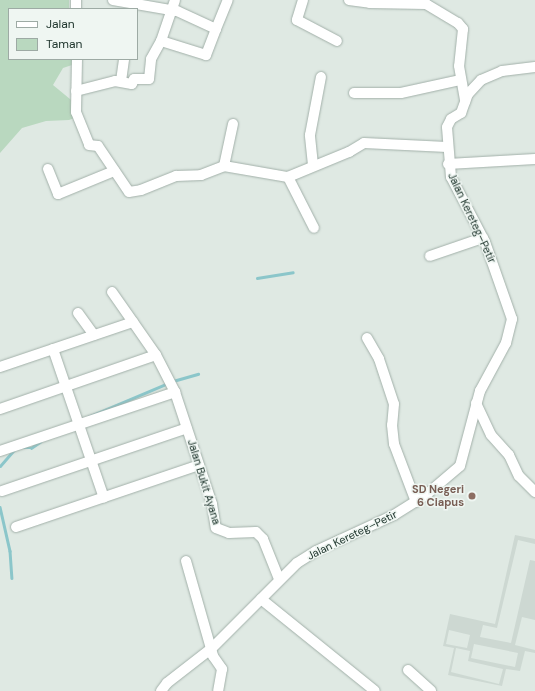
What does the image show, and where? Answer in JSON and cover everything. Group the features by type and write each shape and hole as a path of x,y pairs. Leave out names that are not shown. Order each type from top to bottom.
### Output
{"street":[{"path":"113,0 131,6 170,10 216,29"},
{"path":"121,81 121,84 132,84 134,80 149,79 151,59 161,41 170,10 175,0"},
{"path":"161,41 206,55 228,0"},
{"path":"302,0 297,20 337,41"},
{"path":"349,0 370,3 426,4 458,23 463,35 459,62 460,80 465,101"},
{"path":"77,60 76,112 89,145 98,146 129,192 141,190 176,176 201,175 224,166 288,177 313,165 349,152 364,143 447,147"},
{"path":"121,81 124,60"},
{"name":"Jalan Kereteg–Petir","path":"161,691 165,684 212,648 279,580 306,557 394,515 416,502 460,466 476,403 484,380 506,343 512,327 510,307 483,238 454,185 448,164 448,123 461,113 465,101 472,89 487,76 502,71 535,67"},
{"path":"313,165 310,135 322,77"},
{"path":"354,93 401,93 460,80"},
{"path":"76,91 121,81"},
{"path":"224,166 233,124"},
{"path":"448,164 535,159"},
{"path":"48,169 58,194 114,171"},
{"path":"288,177 314,228"},
{"path":"430,256 483,238"},
{"name":"Jalan Bukit Ayana","path":"112,292 156,355 175,392 214,511 216,528 229,533 256,532 262,539 279,580"},
{"path":"78,313 94,335"},
{"path":"0,367 133,322"},
{"path":"367,338 379,359 394,404 396,411 392,425 394,444 416,502"},
{"path":"53,349 104,498"},
{"path":"0,409 156,355"},
{"path":"0,451 175,392"},
{"path":"476,403 491,435 509,455 519,476 535,492"},
{"path":"2,491 187,428"},
{"path":"16,527 200,465"},
{"path":"186,561 212,648 213,656 222,669 222,689"},
{"path":"261,598 375,691"},
{"path":"408,670 432,691"}],"shaded area":[{"path":"515,535 535,539 535,544 518,540 497,628 483,625 480,637 511,643 530,560 535,561 535,620 522,617 515,645 535,650 535,653 525,651 520,671 506,669 502,686 448,675 454,648 443,646 450,614 495,624","holes":["449,630 470,635 467,648 446,644","474,644 518,653 515,667 471,658","456,648 470,651 468,661 503,669 499,684 451,672"]}],"green space":[{"path":"0,0 69,0 69,8 8,8 8,60 80,60 78,63 63,68 53,85 76,104 80,116 69,120 46,121 22,128 0,153"}],"waterway":[{"path":"257,278 293,272"},
{"path":"173,381 198,374"},
{"path":"88,417 168,383"},
{"path":"23,448 31,448 40,442"},
{"path":"0,466 13,451"},
{"path":"0,507 10,551 12,578"}],"place":[{"name":"SD Negeri 6 Ciapus","path":"472,496"}]}
